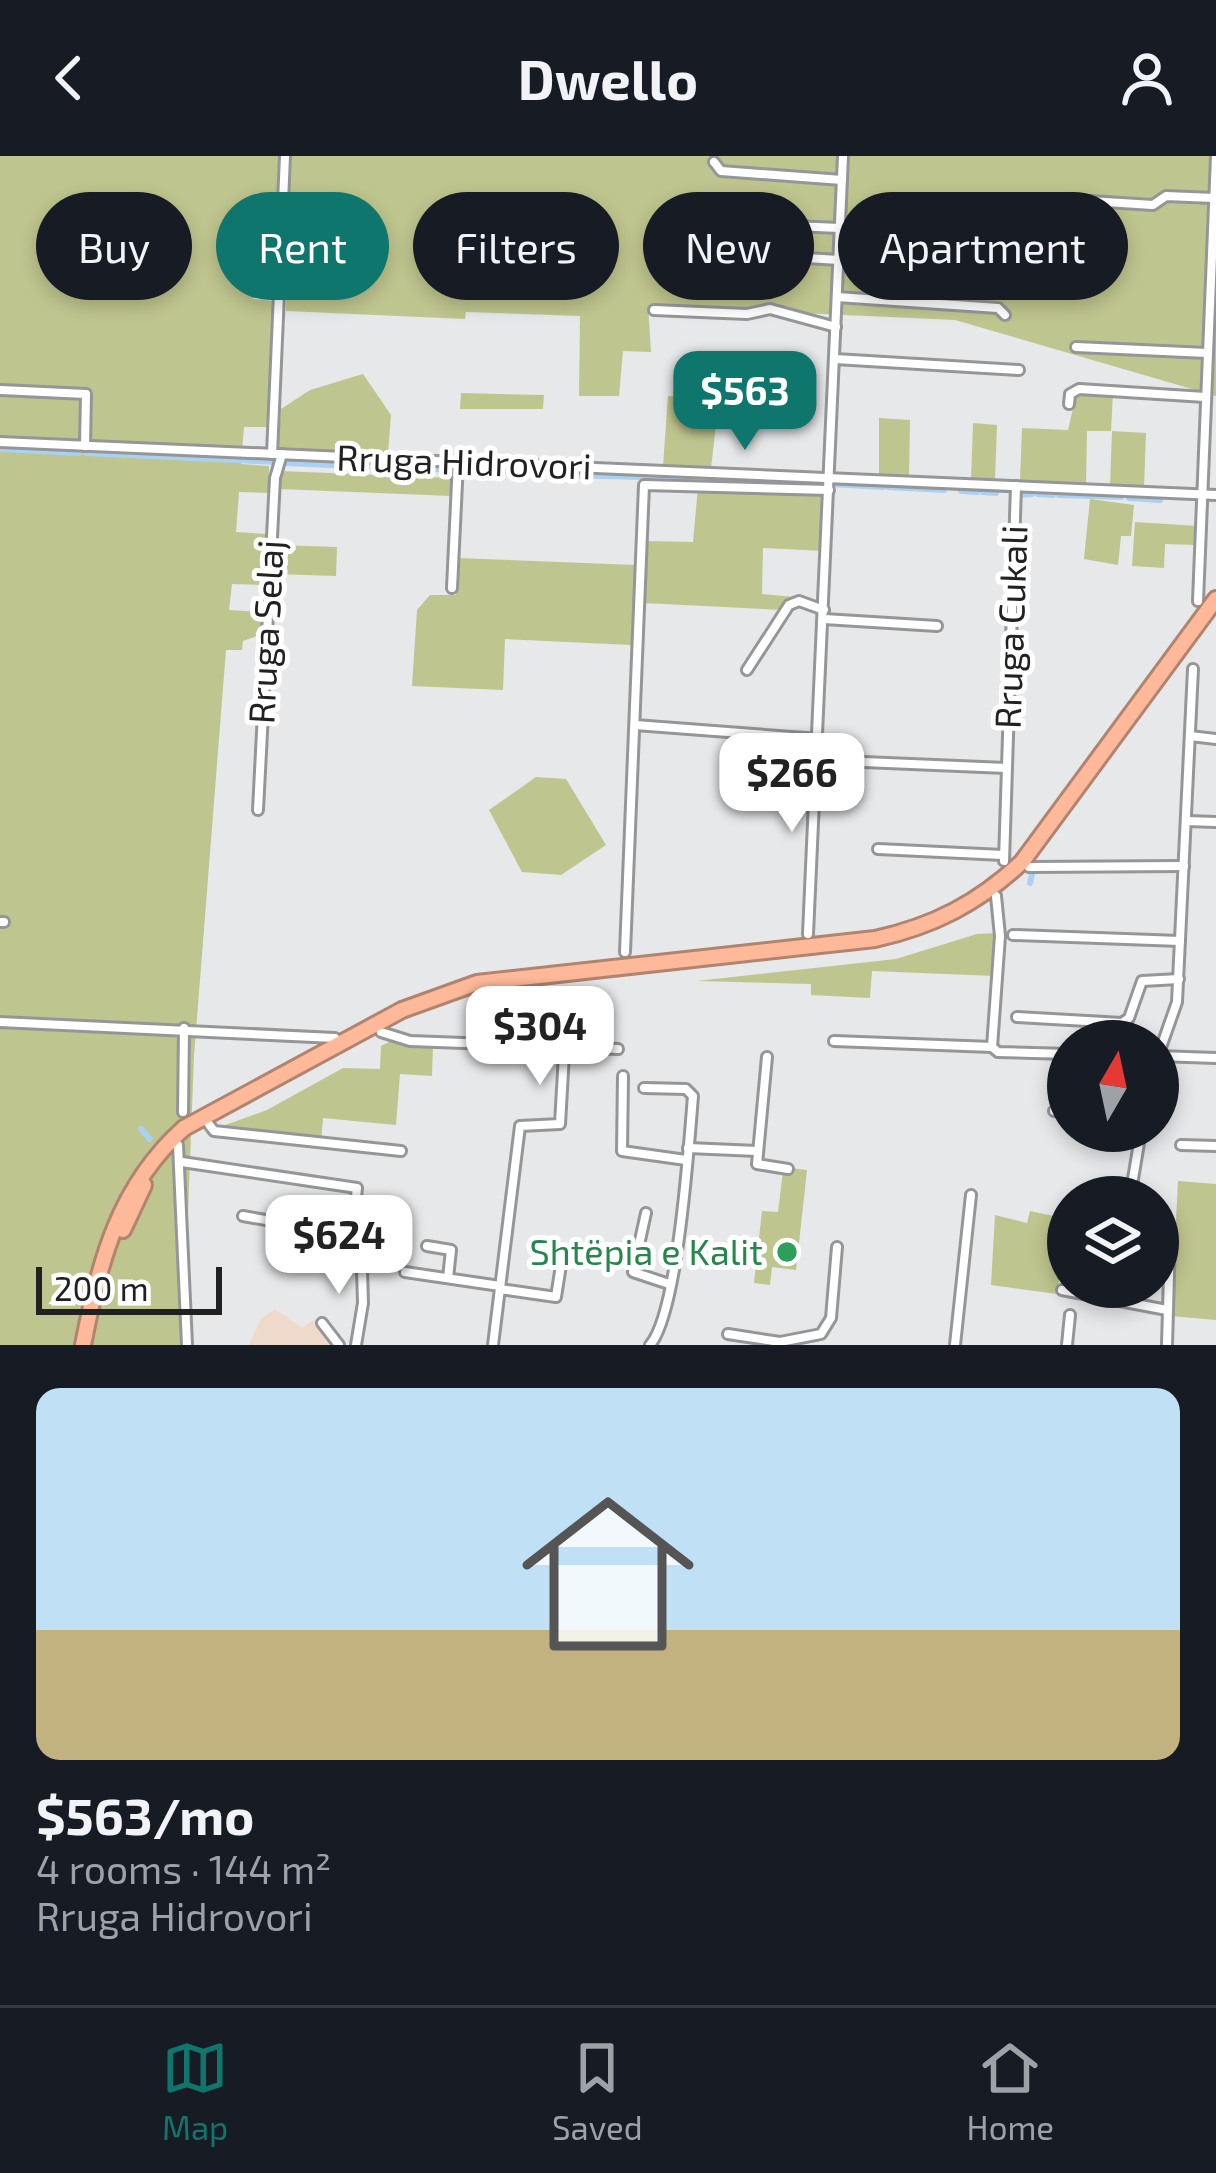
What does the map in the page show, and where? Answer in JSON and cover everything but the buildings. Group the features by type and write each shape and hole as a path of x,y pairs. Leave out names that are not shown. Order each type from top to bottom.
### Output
{"highway":[{"path":"88,1345 100,1270 124,1199 161,1148 199,1118 309,1065 402,1010 477,983 875,938 939,921 990,891 1022,862 1216,599"},
{"path":"88,1345 124,1225 149,1178 208,1124 449,1000 500,988 895,944 953,923 996,896 1029,867 1216,614"}],"street":[{"name":"Rruga Selaj","path":"258,811 277,454 285,156"},
{"path":"842,192 844,156"},
{"path":"1198,601 1216,156"},
{"path":"714,162 721,171 842,180"},
{"path":"1128,203 1153,205 1166,196 1214,198"},
{"path":"808,934 838,278"},
{"path":"837,297 998,308 1004,315"},
{"path":"654,310 747,314 770,309 836,328"},
{"path":"1076,346 1208,353"},
{"path":"835,359 1019,370"},
{"path":"1070,404 1070,394 1079,389 1206,397"},
{"path":"1,390 86,394 85,446"},
{"name":"Rruga Hidrovori","path":"0,442 1216,495"},
{"path":"452,587 458,462"},
{"path":"625,952 644,485 829,490"},
{"name":"Rruga Cukali","path":"878,849 1003,858 1016,486"},
{"path":"747,670 788,605 799,601 824,614 937,626"},
{"path":"1171,1020 1178,1002 1192,669"},
{"path":"635,724 819,739"},
{"path":"1190,736 1216,739"},
{"name":"Rruga Cukali","path":"840,761 1006,768"},
{"path":"1186,820 1216,822"},
{"path":"1029,867 1184,866"},
{"path":"992,1047 1000,936 996,896"},
{"path":"1013,935 1180,941"},
{"path":"1016,1017 1122,1023 1129,1018 1142,981 1178,979"},
{"path":"0,1022 335,1038"},
{"path":"183,1112 184,1028"},
{"path":"381,1032 410,1041 618,1049"},
{"path":"834,1041 1047,1053"},
{"path":"493,1345 520,1126 560,1124 564,1054"},
{"path":"767,1057 759,1166 788,1169"},
{"path":"1179,1057 1216,1058"},
{"path":"623,1076 622,1151 686,1160"},
{"path":"644,1088 690,1090 688,1148 670,1284 659,1331 650,1345"},
{"path":"208,1124 214,1131 401,1151"},
{"path":"1181,1145 1216,1146"},
{"path":"688,1148 758,1151"},
{"path":"187,1345 180,1154 357,1188 352,1234"},
{"path":"955,1345 970,1195"},
{"path":"646,1213 633,1272 670,1284"},
{"path":"243,1216 352,1234 363,1242 363,1303 356,1345"},
{"path":"427,1246 451,1250 448,1278"},
{"path":"728,1334 780,1343 813,1338 827,1327 837,1247"},
{"path":"405,1273 556,1297 562,1259"},
{"path":"1156,1308 1167,1310 1167,1345"},
{"path":"1067,1345 1070,1315"},
{"path":"322,1323 339,1345"}],"shaded area":[{"path":"275,1309 302,1328 313,1320 332,1345 249,1345 261,1319"}],"green space":[{"path":"0,156 1216,156 1216,396 955,320 648,306 651,352 623,351 619,396 579,396 580,316 466,312 465,319 286,311 286,300 389,300 389,192 216,192 216,300 274,301 269,427 244,427 241,464 269,466 268,493 239,492 236,532 267,534 264,585 232,584 229,610 262,612 262,634 243,641 242,650 226,650 194,1056 183,1345 0,1345"},
{"path":"363,374 391,415 388,453 278,448 281,409 310,390"},
{"path":"1077,391 1113,392 1111,431 1087,431 1086,484 1020,482 1022,428 1068,430"},
{"path":"461,393 544,395 543,409 460,409"},
{"path":"668,396 719,399 711,468 663,466"},
{"path":"879,418 910,420 909,477 879,475"},
{"path":"973,423 997,425 995,480 971,480"},
{"path":"1112,431 1146,433 1144,488 1110,486"},
{"path":"280,471 453,478 452,496 279,489"},
{"path":"698,487 827,493 824,551 763,548 762,594 793,597 782,610 644,603 645,541 693,542"},
{"path":"1090,499 1134,505 1131,536 1121,536 1118,565 1084,559"},
{"path":"1135,522 1198,526 1197,545 1165,544 1164,568 1132,566"},
{"path":"277,545 337,547 336,576 275,574"},
{"path":"458,558 635,565 631,645 505,639 503,690 412,686 417,610 430,595 456,595"},
{"path":"536,777 566,779 606,845 561,875 522,872 489,810"},
{"path":"997,933 995,976 872,971 870,998 811,995 811,984 697,981 896,959 977,934"},
{"path":"391,1041 433,1046 432,1076 400,1074 396,1125 323,1118 321,1142 217,1128 267,1110 343,1068 380,1069 381,1046"},
{"path":"807,1170 796,1270 772,1267 770,1285 754,1283 762,1211 778,1212 783,1171"},
{"path":"1179,1181 1216,1184 1216,1320 1171,1316 1171,1308 1179,1308"},
{"path":"1030,1211 1047,1215 1047,1293 991,1285 995,1215 1027,1223"}],"waterway":[{"path":"0,449 79,453"},
{"path":"86,453 124,455"},
{"path":"129,455 277,462"},
{"path":"284,463 453,470"},
{"path":"460,470 492,471"},
{"path":"497,471 527,472"},
{"path":"532,472 562,474"},
{"path":"566,475 643,477"},
{"path":"646,477 828,484"},
{"path":"833,484 883,487"},
{"path":"888,487 944,490"},
{"path":"961,491 977,492"},
{"path":"983,492 996,493"},
{"path":"1019,495 1032,494"},
{"path":"1038,494 1053,495"},
{"path":"1059,495 1121,497"},
{"path":"1129,498 1160,500"},
{"path":"1030,883 1032,874"},
{"path":"141,1129 150,1139"}],"place":[{"name":"Shtëpia e Kalit","path":"787,1252"}]}
